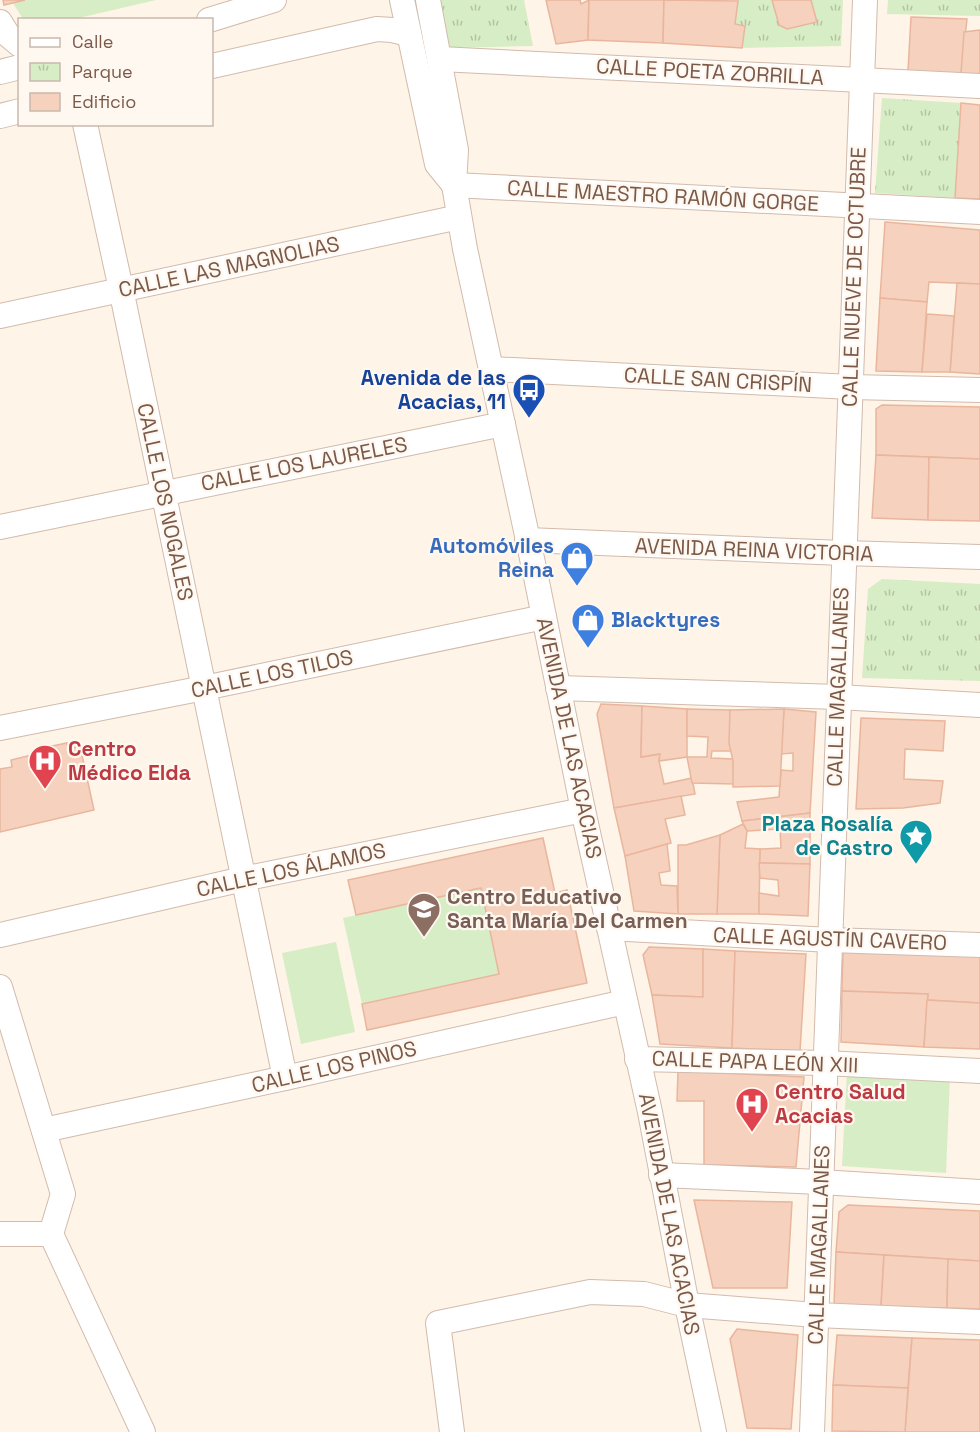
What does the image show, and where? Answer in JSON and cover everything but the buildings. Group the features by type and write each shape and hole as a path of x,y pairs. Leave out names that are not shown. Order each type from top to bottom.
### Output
{"street":[{"path":"213,19 274,0"},
{"name":"AVENIDA DE LAS ACACIAS","path":"402,0 437,164 454,185"},
{"name":"AVENIDA DE LAS ACACIAS","path":"428,0 456,150 454,185 459,217 714,1432"},
{"name":"CALLE NUEVE DE OCTUBRE","path":"843,554 865,0"},
{"path":"0,22 8,36 18,44"},
{"path":"213,66 377,29 409,34"},
{"name":"CALLE POETA ZORRILLA","path":"440,58 980,86"},
{"path":"0,72 18,68"},
{"path":"0,116 18,112"},
{"name":"CALLE LOS NOGALES","path":"85,126 285,1078"},
{"name":"CALLE MAESTRO RAMÓN GORGE","path":"454,185 980,212"},
{"name":"CALLE LAS MAGNOLIAS","path":"0,316 459,217"},
{"name":"CALLE SAN CRISPÍN","path":"492,369 851,387 980,390"},
{"name":"CALLE LOS LAURELES","path":"0,527 503,424"},
{"name":"AVENIDA REINA VICTORIA","path":"527,540 843,554 980,557"},
{"name":"CALLE MAGALLANES","path":"812,1432 843,554"},
{"name":"CALLE LOS TILOS","path":"0,728 544,617"},
{"path":"558,688 838,697 980,705"},
{"name":"CALLE LOS ÁLAMOS","path":"0,935 243,879 583,810"},
{"name":"CALLE AGUSTÍN CAVERO","path":"609,928 830,940 980,945"},
{"path":"0,987 63,1194 51,1234 143,1432"},
{"name":"CALLE LOS PINOS","path":"44,1130 624,1002"},
{"name":"CALLE PAPA LEÓN XIII","path":"637,1059 825,1063 980,1071"},
{"path":"661,1175 980,1192"},
{"path":"0,1234 51,1234"},
{"path":"452,1432 438,1323 590,1292 644,1294 687,1305 816,1315 980,1322"}],"green space":[{"path":"26,0 156,0 79,18 22,18 13,3"},
{"path":"438,0 524,0 533,46 445,48"},
{"path":"737,0 772,0 779,25 787,29 816,22 811,0 843,0 841,46 742,48 745,26 735,24"},
{"path":"888,0 980,0 980,16 887,14"},
{"path":"882,98 961,103 955,198 875,193"},
{"path":"882,579 980,584 980,681 862,678 868,589"},
{"path":"481,888 499,974 362,1004 343,918"},
{"path":"336,942 355,1032 301,1044 282,953"},
{"path":"847,1072 950,1078 946,1173 842,1166"}],"place":[{"name":"Avenida de las Acacias, 11","path":"529,419"},
{"name":"Automóviles Reina","path":"577,587"},
{"name":"Blacktyres","path":"588,649"},
{"name":"Centro Médico Elda","path":"45,790"},
{"name":"Plaza Rosalía de Castro","path":"916,865"},
{"name":"Centro Educativo Santa María Del Carmen","path":"424,938"},
{"name":"Centro Salud Acacias","path":"752,1133"}]}
